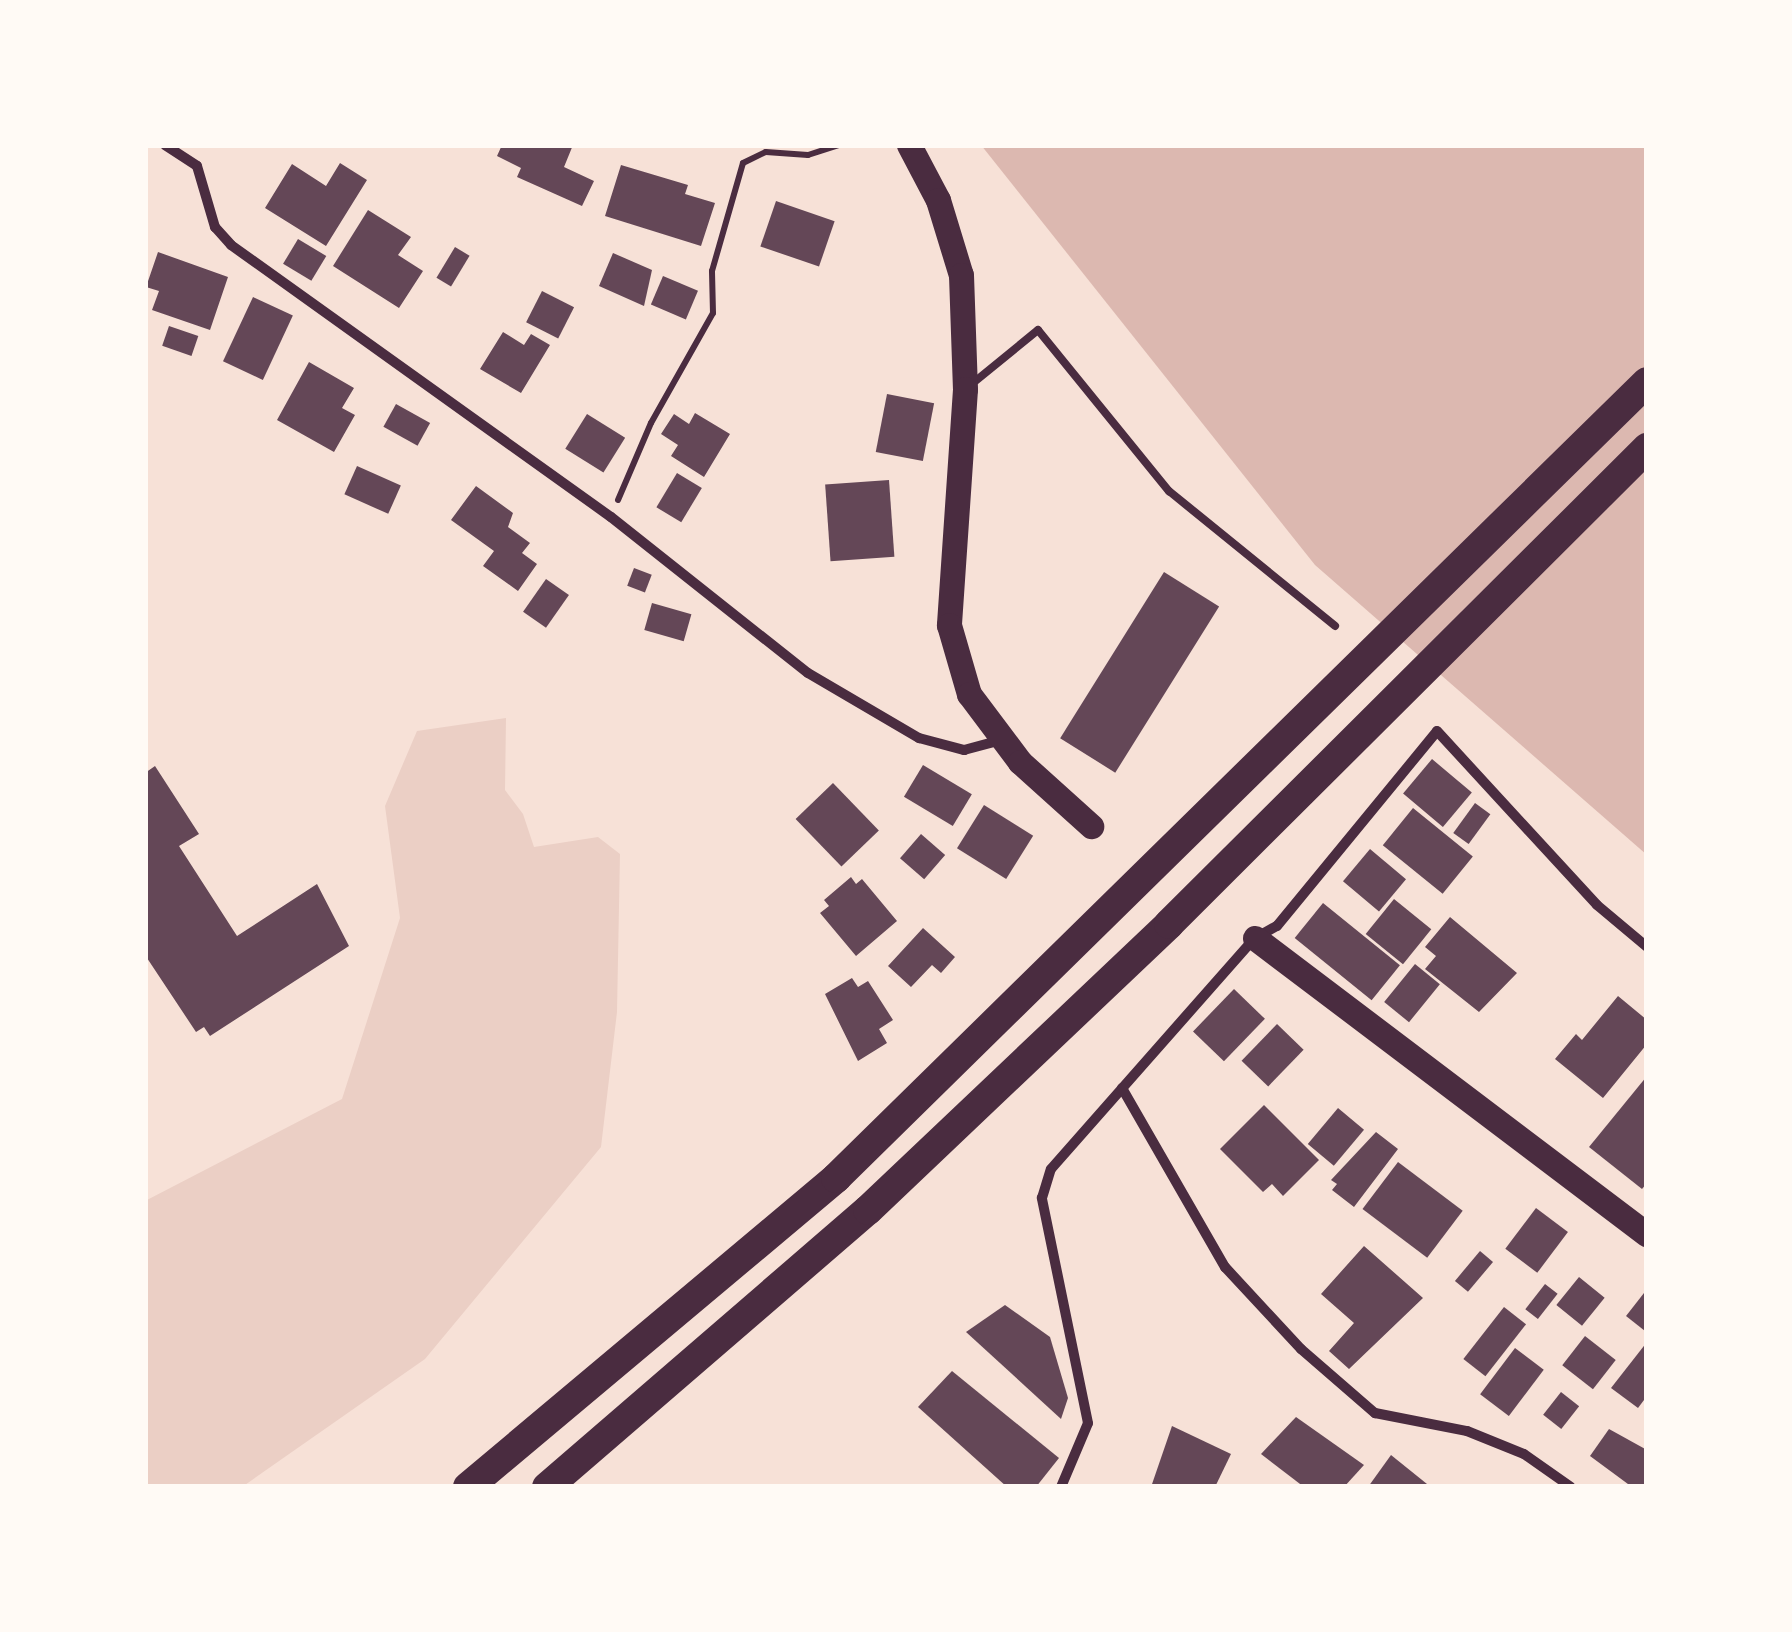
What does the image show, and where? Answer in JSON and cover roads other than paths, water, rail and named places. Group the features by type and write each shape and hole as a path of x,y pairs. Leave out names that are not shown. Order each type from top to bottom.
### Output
{"highway":[{"path":"468,1487 836,1178 1647,382"},
{"path":"547,1487 882,1196 1647,448"}],"main road":[{"path":"908,145 938,200 962,275 965,389 949,625 968,694 1002,740 1091,826"},
{"path":"1255,938 1647,1234"}],"street":[{"path":"165,145 197,166 215,227 231,245 612,517 808,672 880,718 964,750 1002,740"},
{"path":"1061,1487 1088,1423 1042,1198 1051,1169 1255,938 1276,926 1436,731 1598,904 1647,947"},
{"path":"1122,1088 1225,1267 1301,1349 1375,1414 1467,1430 1524,1454 1571,1487"}],"lane":[{"path":"965,389 1038,330 1170,490 1335,626"}]}
